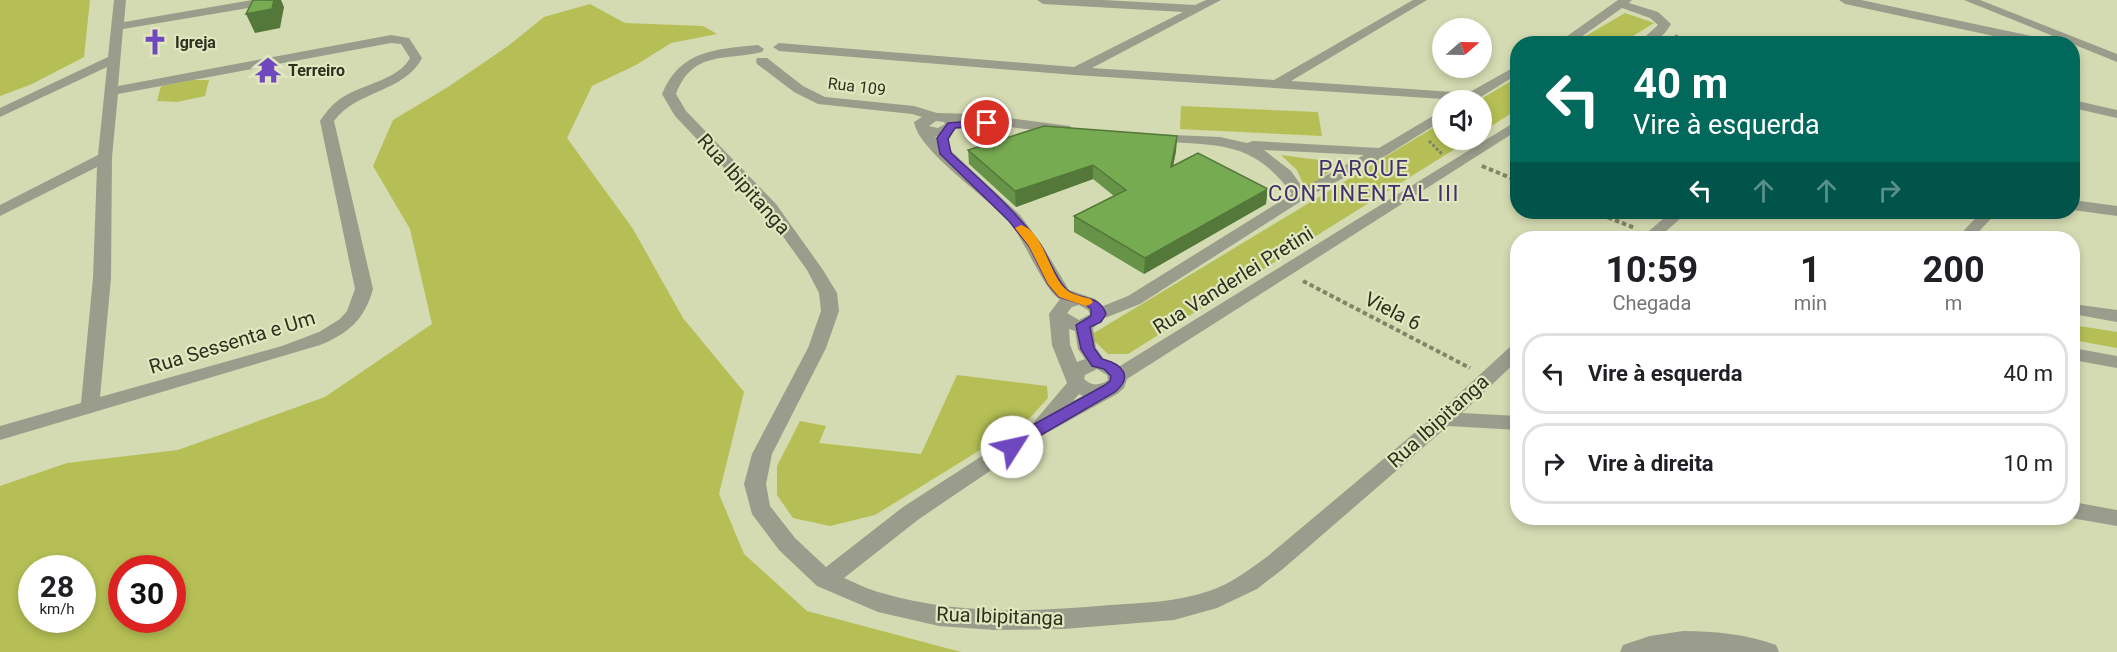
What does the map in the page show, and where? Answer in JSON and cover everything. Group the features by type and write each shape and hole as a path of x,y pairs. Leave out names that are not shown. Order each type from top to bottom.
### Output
{"street":[{"path":"90,406 102,278 105,157 120,0"},
{"path":"118,26 273,0"},
{"path":"1043,0 1198,9"},
{"path":"1076,71 1215,0"},
{"path":"1277,84 1421,0"},
{"path":"1845,0 2014,36"},
{"path":"1970,0 2062,36"},
{"path":"1574,36 1623,2 1654,15 1665,24 1654,36"},
{"name":"Rua Sessenta e Um","path":"0,433 289,351 325,337 348,323 361,306 364,290 327,121 333,109 351,97 405,74 415,66 417,58 405,41 391,39 113,91"},
{"path":"2080,43 2116,57"},
{"path":"2080,49 2116,57"},
{"path":"782,75 779,55 841,52 1432,96"},
{"name":"Rua Ibipitanga","path":"779,55 757,55 699,63 678,71 672,81 669,94 680,113 770,207 815,270 828,293 830,311 817,348 762,454 755,484 760,508 787,544 825,580 878,602 939,616 995,620 1065,619 1174,610 1217,599 1249,582 1276,562 1444,419 1510,357"},
{"name":"Rua 109","path":"757,55 796,89 811,97 882,107 937,123"},
{"path":"0,113 116,58"},
{"path":"1483,90 1510,74"},
{"path":"2080,106 2117,114"},
{"name":"Rua Vanderlei Pretini","path":"1090,306 1134,300 1301,195 1382,152 1432,121"},
{"path":"937,123 999,122 1077,130"},
{"path":"937,123 933,144 1014,218 1035,245 1054,284 1063,294 1090,306"},
{"path":"937,123 946,154"},
{"name":"Rua Vanderlei Pretini","path":"1108,373 1154,356 1510,129"},
{"path":"1144,136 1382,152"},
{"path":"1245,144 1273,160 1289,177 1301,195"},
{"path":"0,211 105,157"},
{"path":"2080,206 2117,211"},
{"path":"1657,231 1672,219"},
{"path":"1971,231 1983,219"},
{"path":"1047,267 1050,294 1067,323 1083,325 1091,323 1090,306"},
{"path":"1059,310 1068,302 1090,306"},
{"path":"1059,310 1061,345 1076,381 1092,391 1108,373"},
{"path":"2080,310 2117,316"},
{"path":"1083,325 1088,349 1108,373"},
{"path":"2080,355 2117,362"},
{"path":"1036,430 1076,381 1077,370 1085,364 1108,373"},
{"path":"825,580 911,513 1036,430 1108,373"},
{"path":"1444,419 1510,423"},
{"path":"2080,511 2117,518"},
{"path":"1632,652 1648,646 1690,639 1767,652"}],"path":[{"path":"1419,129 1458,161 1510,178"},
{"path":"1610,219 1637,231"},
{"name":"Viela 6","path":"1284,271 1488,377"}],"green space":[{"path":"0,0 90,0 84,57 32,84 0,96"},
{"path":"590,4 625,23 703,26 717,34 671,43 636,65 592,86 567,138 633,229 683,318 744,392 719,494 744,554 807,611 961,652 0,652 0,486 67,463 178,450 325,397 432,324 410,229 373,166 393,120 448,87 508,46 544,17"},
{"path":"1625,13 1654,23 1633,36 1586,36"},
{"path":"192,80 209,80 205,96 177,102 157,101 161,86"},
{"path":"1510,82 1510,114 1492,126 1492,92"},
{"path":"1181,106 1318,112 1322,136 1180,129"},
{"path":"1432,129 1432,150 1453,150 1128,354 1108,354 1089,336"},
{"path":"1281,155 1327,161 1337,165 1313,186 1304,186 1297,170"},
{"path":"2080,326 2117,332 2117,348 2080,341"},
{"path":"957,375 1047,386 1048,398 1027,421 875,515 830,526 793,518 777,495 777,466 800,421 826,426 819,443 921,454"}],"building":[{"path":"253,0 274,0 272,9 246,14"},
{"path":"1044,126 1177,136 1171,167 1198,153 1268,189 1145,258 1074,216 1126,190 1093,165 1015,191 968,150"}],"slow traffic":[{"path":"1021,228 1035,245 1054,284 1063,294 1086,302"}],"place":[{"name":"Igreja","path":"155,42"},
{"name":"Terreiro","path":"268,70"}],"district":[{"name":"PARQUE CONTINENTAL III","path":"1364,180"}],"route":[{"path":"987,123 952,125 942,138 946,154 1014,218 1035,245 1054,284 1063,294 1090,303 1097,308 1099,314 1096,319 1083,325 1088,349 1097,363 1108,365 1115,370 1118,376 1117,383 1110,389 1036,430 1012,447"}]}
